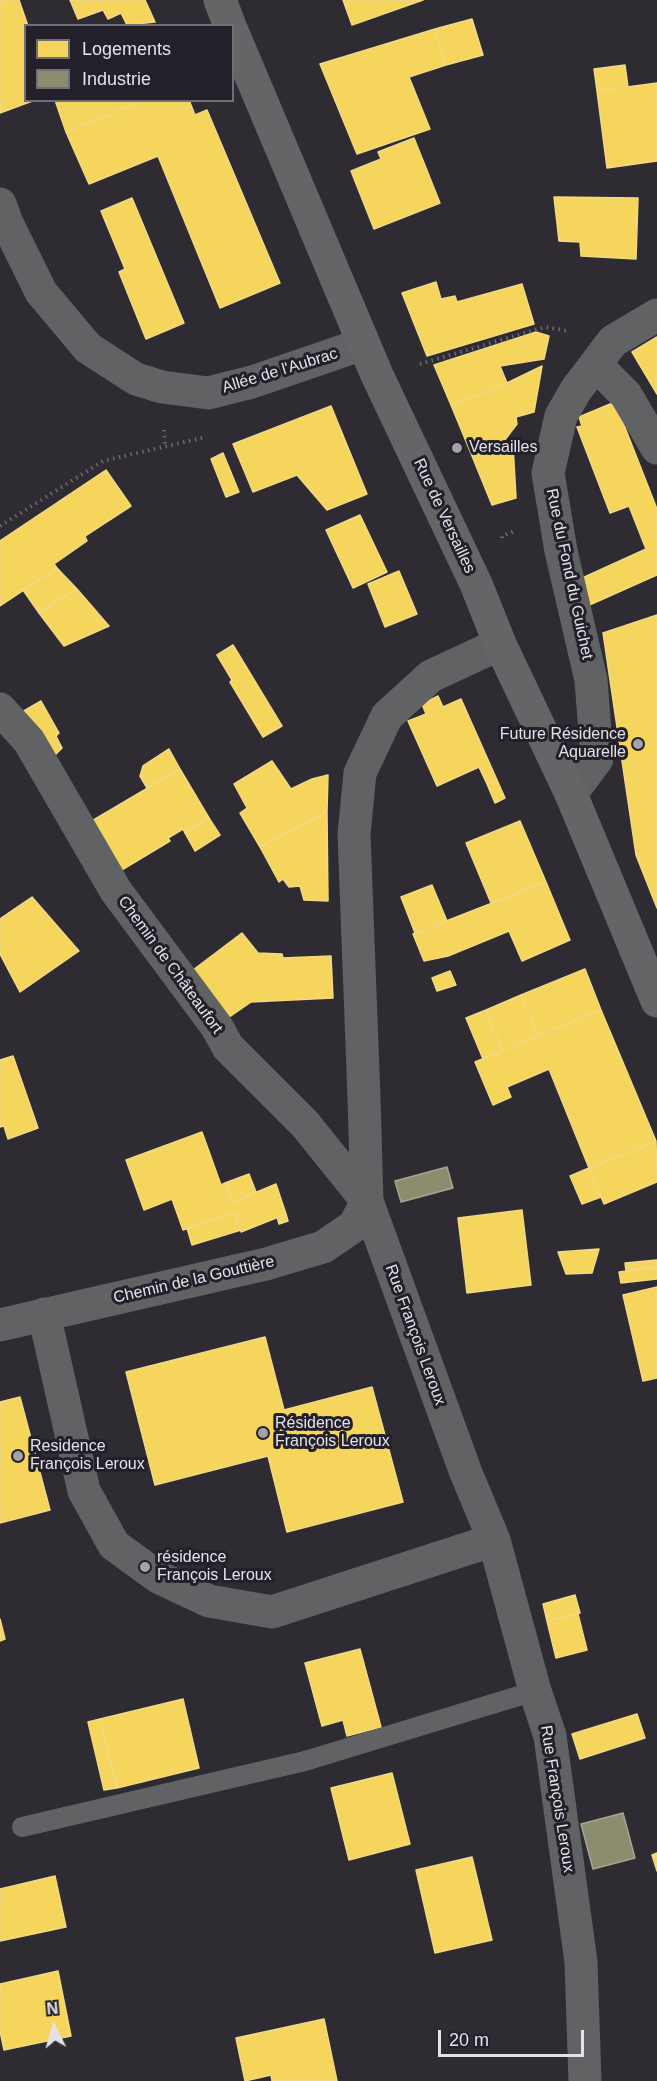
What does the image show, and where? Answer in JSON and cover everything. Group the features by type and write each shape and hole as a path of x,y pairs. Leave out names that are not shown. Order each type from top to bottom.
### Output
{"main road":[{"path":"220,0 229,24"},
{"name":"Rue de Versailles","path":"234,36 363,344 476,584 500,644 571,794 657,1001"}],"street":[{"name":"Allée de l'Aubrac","path":"0,204 41,292 88,348 136,380 162,387 208,393 252,382 363,344"},
{"name":"Rue du Fond du Guichet","path":"571,794 597,759 591,680 561,551 548,473 561,416 576,390 604,353 657,315"},
{"path":"604,353 657,448"},
{"name":"Rue François Leroux","path":"500,644 431,676 387,716 360,773 354,834 367,1201 466,1473 494,1540 535,1691 550,1736 581,1962 585,2081"},
{"name":"Chemin de Châteaufort","path":"0,709 29,741 116,891 217,1027 228,1047 305,1124 367,1201"},
{"name":"Chemin de la Gouttière","path":"0,1325 266,1264 323,1247 354,1226 367,1201"},
{"path":"44,1314 84,1491 114,1545 158,1577 209,1601 272,1612 494,1540"}],"lane":[{"path":"22,1827 305,1761 535,1691"}],"path":[{"path":"428,362 545,327 604,353"},
{"path":"0,526 103,461 212,436"}],"building: Logements":[{"path":"0,0 19,0 27,24 24,24 24,102 30,102 0,113"},
{"path":"70,0 145,0 155,22 126,24 121,13 108,19 103,10 78,19"},
{"path":"343,0 423,0 352,25"},
{"path":"472,19 483,55 446,65 435,29"},
{"path":"435,29 446,65 409,77 430,129 357,154 320,64"},
{"path":"625,65 628,87 597,91 594,69"},
{"path":"657,83 657,161 607,168 597,91"},
{"path":"56,102 141,102 66,132"},
{"path":"141,102 190,102 195,115 207,110 280,283 220,308 158,156 89,184 66,132"},
{"path":"414,138 440,203 374,229 351,171 381,159 378,152"},
{"path":"554,197 638,198 636,259 581,256 580,242 559,241"},
{"path":"132,198 184,323 146,339 119,272 125,269 101,211"},
{"path":"436,282 441,299 455,296 457,302 522,284 534,324 427,356 402,293"},
{"path":"536,332 549,336 544,359 500,366 507,383 451,405 434,365"},
{"path":"657,337 657,394 632,352"},
{"path":"542,366 534,412 516,417 517,424 504,441 470,451 451,405 507,383"},
{"path":"615,402 657,509 657,575 585,607 580,579 646,549 629,506 610,513 577,427 582,426 579,417"},
{"path":"331,406 367,494 327,510 297,475 253,492 233,444"},
{"path":"504,441 513,445 516,498 492,505 470,451"},
{"path":"223,453 239,492 226,497 211,459"},
{"path":"106,470 131,506 85,536 87,541 54,564 57,568 0,606 0,541"},
{"path":"360,515 387,572 353,588 326,530"},
{"path":"57,568 77,589 39,613 23,590"},
{"path":"399,571 417,614 385,627 368,584"},
{"path":"77,589 109,626 64,646 39,613"},
{"name":"Future Résidence Aquarelle","path":"657,615 657,908 636,855 603,633"},
{"path":"233,645 282,726 263,737 230,682 232,680 217,655"},
{"path":"438,696 443,707 461,699 497,780 487,784 479,767 437,786 408,721 426,714 422,704"},
{"path":"41,701 59,733 56,736 62,748 51,759 22,712"},
{"path":"169,749 180,769 147,788 140,776 143,766"},
{"path":"272,761 291,789 312,779 328,775 327,812 260,847 240,813 247,808 234,784"},
{"path":"180,769 209,818 185,833 183,829 168,838 170,841 120,871 90,822"},
{"path":"497,780 505,798 495,803 487,784"},
{"path":"327,812 328,901 304,900 300,886 289,887 283,879 279,882 260,847"},
{"path":"209,818 220,835 195,851 185,833"},
{"path":"520,821 546,882 491,903 466,843"},
{"path":"546,882 570,940 522,961 509,931 448,956 424,961 413,934"},
{"path":"432,885 447,921 415,933 401,897"},
{"path":"32,897 79,951 20,992 0,954 0,919"},
{"path":"242,933 258,953 282,954 283,958 331,956 333,998 251,1002 225,1020 193,970"},
{"path":"585,969 601,1010 538,1036 521,995"},
{"path":"450,971 456,985 437,991 432,978"},
{"path":"521,995 538,1036 502,1051 486,1010"},
{"path":"486,1010 502,1051 483,1059 466,1018"},
{"path":"601,1010 656,1141 589,1168 549,1069 507,1087 511,1097 493,1105 475,1062"},
{"path":"13,1056 38,1128 8,1139 4,1126 0,1127 0,1060"},
{"path":"202,1132 221,1185 225,1183 233,1202 276,1184 286,1214 241,1232 235,1213 183,1230 172,1199 144,1210 126,1160"},
{"path":"656,1141 657,1182 604,1204 589,1168"},
{"path":"589,1168 601,1197 582,1204 570,1176"},
{"path":"249,1174 256,1192 233,1202 225,1183"},
{"path":"522,1210 531,1285 467,1293 458,1218"},
{"path":"235,1213 241,1230 192,1245 187,1228"},
{"path":"286,1214 288,1221 279,1224 277,1217"},
{"path":"599,1249 592,1273 566,1274 558,1252"},
{"path":"657,1260 657,1267 626,1271 625,1263"},
{"path":"657,1267 657,1279 621,1283 619,1272"},
{"path":"657,1287 657,1378 643,1381 623,1295"},
{"name":"Résidence François Leroux","path":"265,1337 284,1410 372,1387 403,1502 287,1532 268,1456 155,1485 126,1372"},
{"name":"Residence François Leroux","path":"20,1397 50,1510 0,1523 0,1402"},
{"path":"575,1595 580,1613 547,1621 543,1604"},
{"path":"578,1614 587,1650 556,1658 547,1621"},
{"path":"0,1619 5,1639 0,1641"},
{"path":"360,1649 381,1727 347,1736 343,1720 322,1726 305,1663"},
{"path":"183,1699 199,1768 117,1788 100,1719"},
{"path":"637,1714 645,1738 580,1759 572,1734"},
{"path":"100,1719 117,1788 104,1790 88,1722"},
{"path":"392,1773 410,1844 349,1860 331,1788"},
{"path":"657,1853 657,1871 652,1855"},
{"path":"472,1857 492,1940 435,1953 416,1870"},
{"path":"55,1876 66,1927 0,1941 0,1889"},
{"path":"58,1971 71,2036 4,2050 0,2031 0,1984"},
{"path":"324,2019 337,2081 272,2081 271,2075 245,2081 236,2038"}],"building: Industrie":[{"path":"447,1167 453,1188 401,1202 395,1181"},
{"path":"623,1813 635,1858 593,1869 581,1824"}],"place":[{"name":"Versailles","path":"457,448"},
{"name":"Future Résidence Aquarelle","path":"638,744"},
{"name":"Résidence François Leroux","path":"263,1433"},
{"name":"Residence François Leroux","path":"18,1456"},
{"name":"résidence François Leroux","path":"145,1567"}]}
